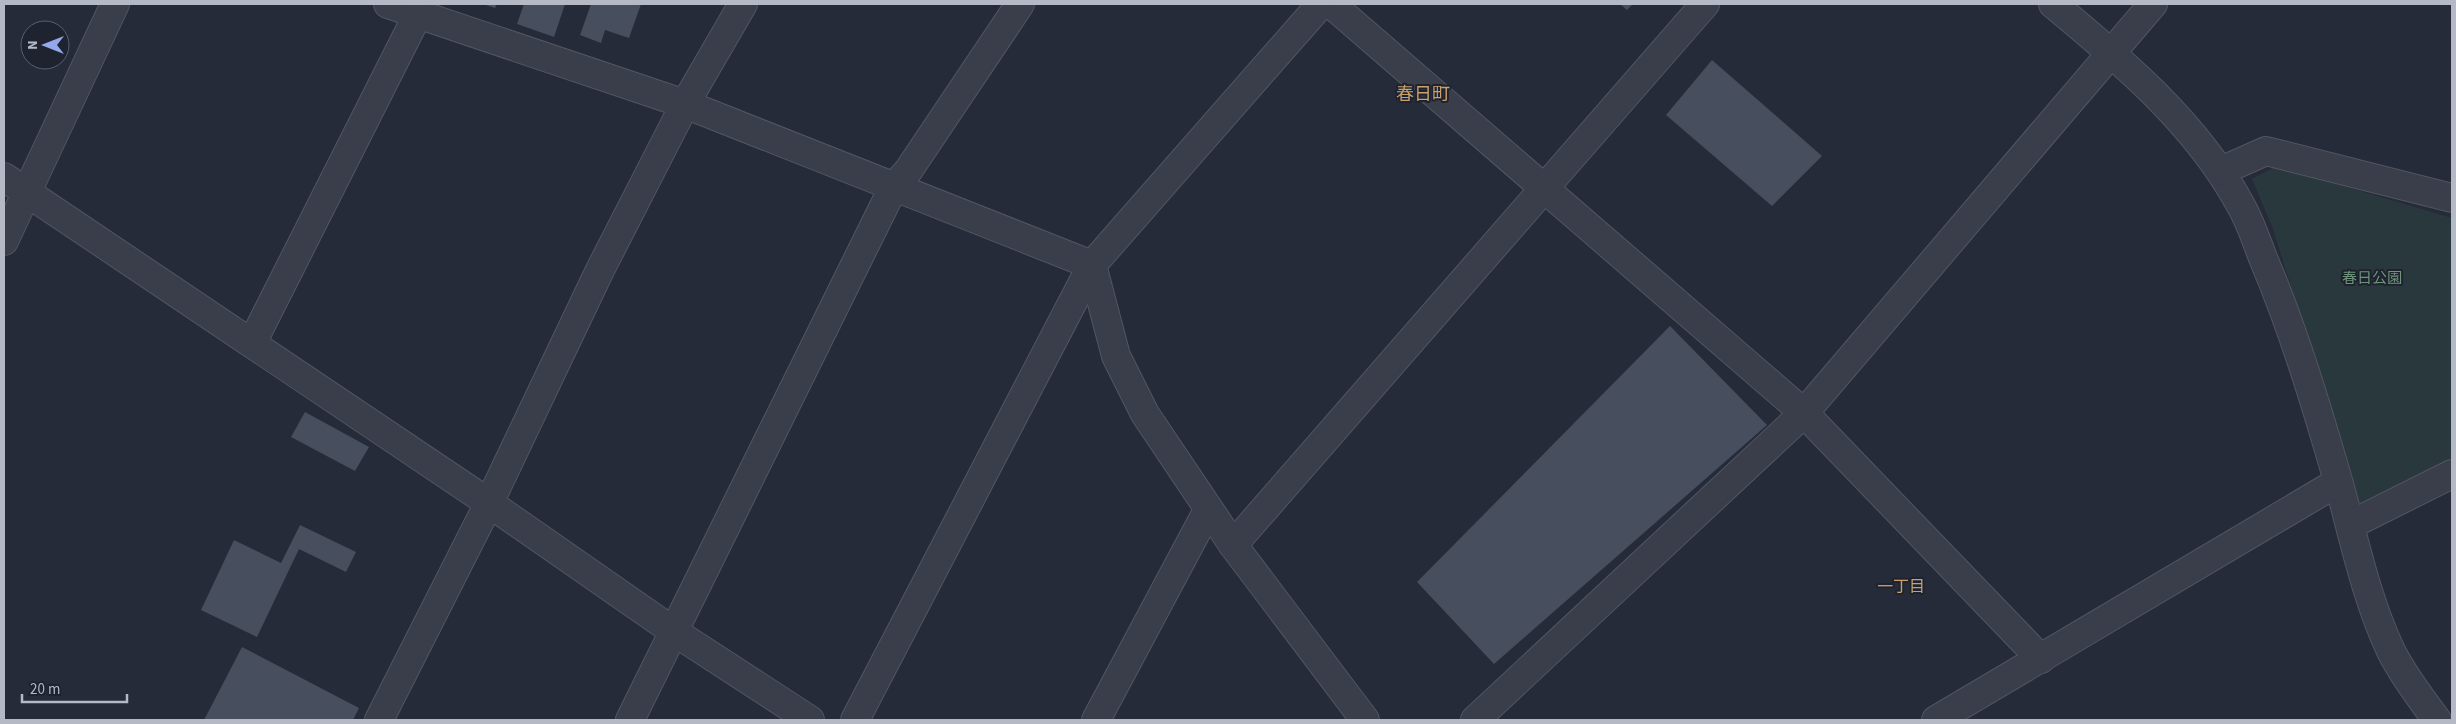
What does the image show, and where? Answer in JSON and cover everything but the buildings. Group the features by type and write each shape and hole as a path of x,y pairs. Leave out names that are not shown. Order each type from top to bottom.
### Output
{"street":[{"path":"4,241 115,4"},
{"path":"388,4 685,104 893,188 1092,265"},
{"path":"379,720 489,504 600,270 685,104 743,4"},
{"path":"630,720 893,188 908,170 1020,4"},
{"path":"855,720 1092,265 1320,4"},
{"path":"1331,4 1804,413 2041,659"},
{"path":"1233,545 1543,187 1705,4"},
{"path":"2053,4 2111,52 2174,114 2221,172 2241,205 2274,282 2295,341 2338,482 2367,589 2392,651 2438,720"},
{"path":"1475,720 1804,413 2153,4"},
{"path":"252,343 418,14"},
{"path":"2221,172 2266,151 2452,198"},
{"path":"4,176 489,504 673,631 810,720"},
{"path":"1092,265 1116,356 1145,414 1233,545 1365,720"},
{"path":"2350,525 2452,474"},
{"path":"1936,720 2338,482"},
{"path":"1096,720 1208,510"}],"green space":[{"name":"春日公園","path":"2276,166 2452,218 2452,461 2362,508 2353,487 2273,229 2252,179"}],"district":[{"name":"春日町","path":"1423,94"},
{"name":"一丁目","path":"1901,587"}]}
